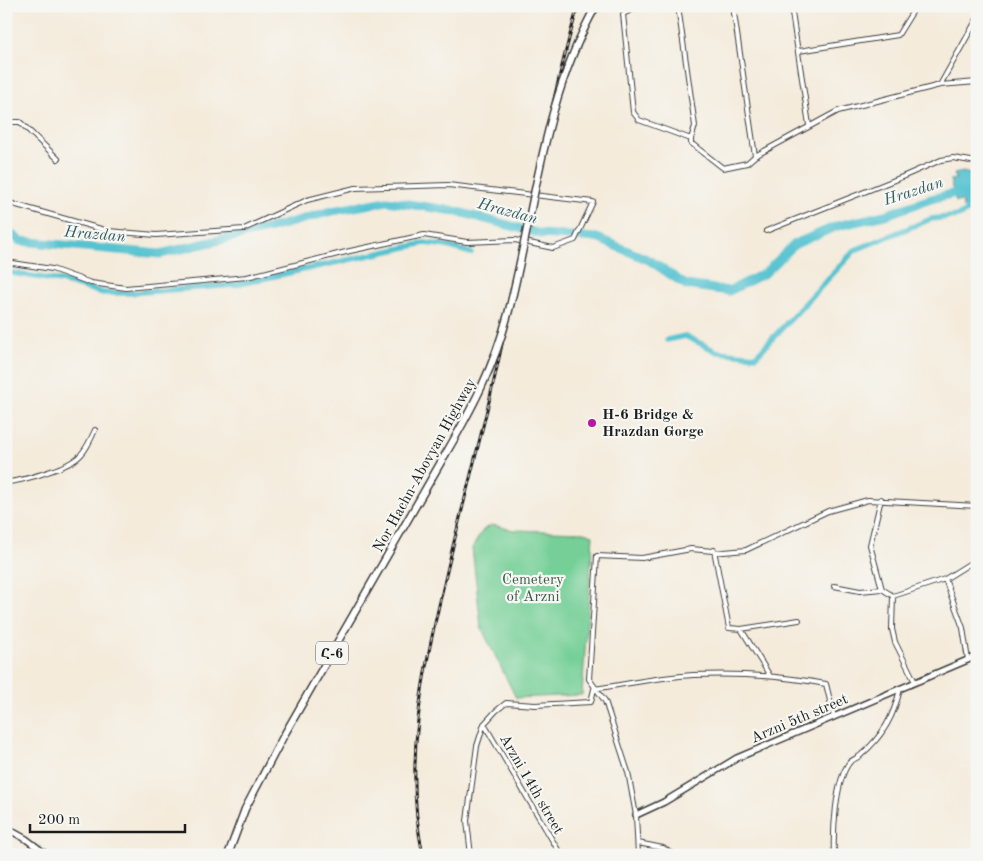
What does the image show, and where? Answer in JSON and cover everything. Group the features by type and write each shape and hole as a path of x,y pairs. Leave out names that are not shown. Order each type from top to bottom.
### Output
{"main road":[{"name":"Nor Hachn-Abovyan Highway","path":"228,855 245,809 283,737 478,399 508,314 556,100 571,58 596,6"}],"street":[{"path":"639,6 623,14 633,112 639,120 691,139"},
{"path":"678,6 695,126 691,143 723,168 747,163 809,125 838,111 940,84 977,82"},
{"path":"733,6 756,156"},
{"path":"791,6 809,125"},
{"path":"799,51 898,35 916,6"},
{"path":"940,84 977,19"},
{"path":"6,122 20,122 58,159"},
{"path":"766,231 941,160 953,158 977,162"},
{"path":"6,202 108,230 156,235 244,229 307,200 355,188 448,186 593,202 575,240 553,248 515,240 467,242 424,235 350,250 247,277 126,288 108,287 52,269 6,262"},
{"path":"6,482 20,482 76,460 90,441 95,430"},
{"path":"881,499 870,545 882,589"},
{"path":"638,855 636,814 628,772 605,701 594,689 589,679 597,556 642,558 691,549 724,552 746,550 828,511 868,500 881,499 977,506"},
{"path":"714,550 729,628 741,629 798,620"},
{"path":"893,596 945,579 977,559"},
{"path":"945,579 963,628 968,660"},
{"path":"834,586 860,591 882,589 893,596"},
{"path":"893,596 892,629 896,642 915,682"},
{"path":"741,629 770,676"},
{"name":"Arzni 5th street","path":"636,814 664,802 737,758 977,656"},
{"path":"594,689 692,675 770,676 826,684 834,717"},
{"path":"471,855 467,821 477,746 484,724 506,703 535,705 590,702 594,689"},
{"path":"834,855 833,826 840,786 849,763 861,755 886,728 895,710 900,689"},
{"name":"Arzni 14th street","path":"484,724 560,855"},
{"path":"6,828 26,839 47,855"},
{"path":"638,843 663,848 674,855"}],"green space":[{"name":"Cemetery of Arzni","path":"492,525 514,530 584,532 593,535 582,695 516,698 481,627 472,548 483,530"}],"water":[{"path":"963,172 977,176 977,209 970,213 963,208 962,201 956,202 950,180 956,179 954,174"}],"waterway":[{"name":"Hrazdan","path":"6,229 20,241 160,254 275,227 332,211 387,201 455,211 541,234 597,238 649,260 686,285 729,291 765,273 795,244 837,226 885,215 931,199 972,189 977,191"},
{"path":"667,340 685,336 718,352 756,356 855,250 931,219 958,216 977,206"},
{"path":"6,272 61,281 103,293 130,293 234,285 425,243 447,246 471,253"}],"railway":[{"path":"423,855 417,821 415,752 418,718 429,651 495,376 554,98 578,6"}],"place":[{"name":"H-6 Bridge & Hrazdan Gorge","path":"592,423"}]}
